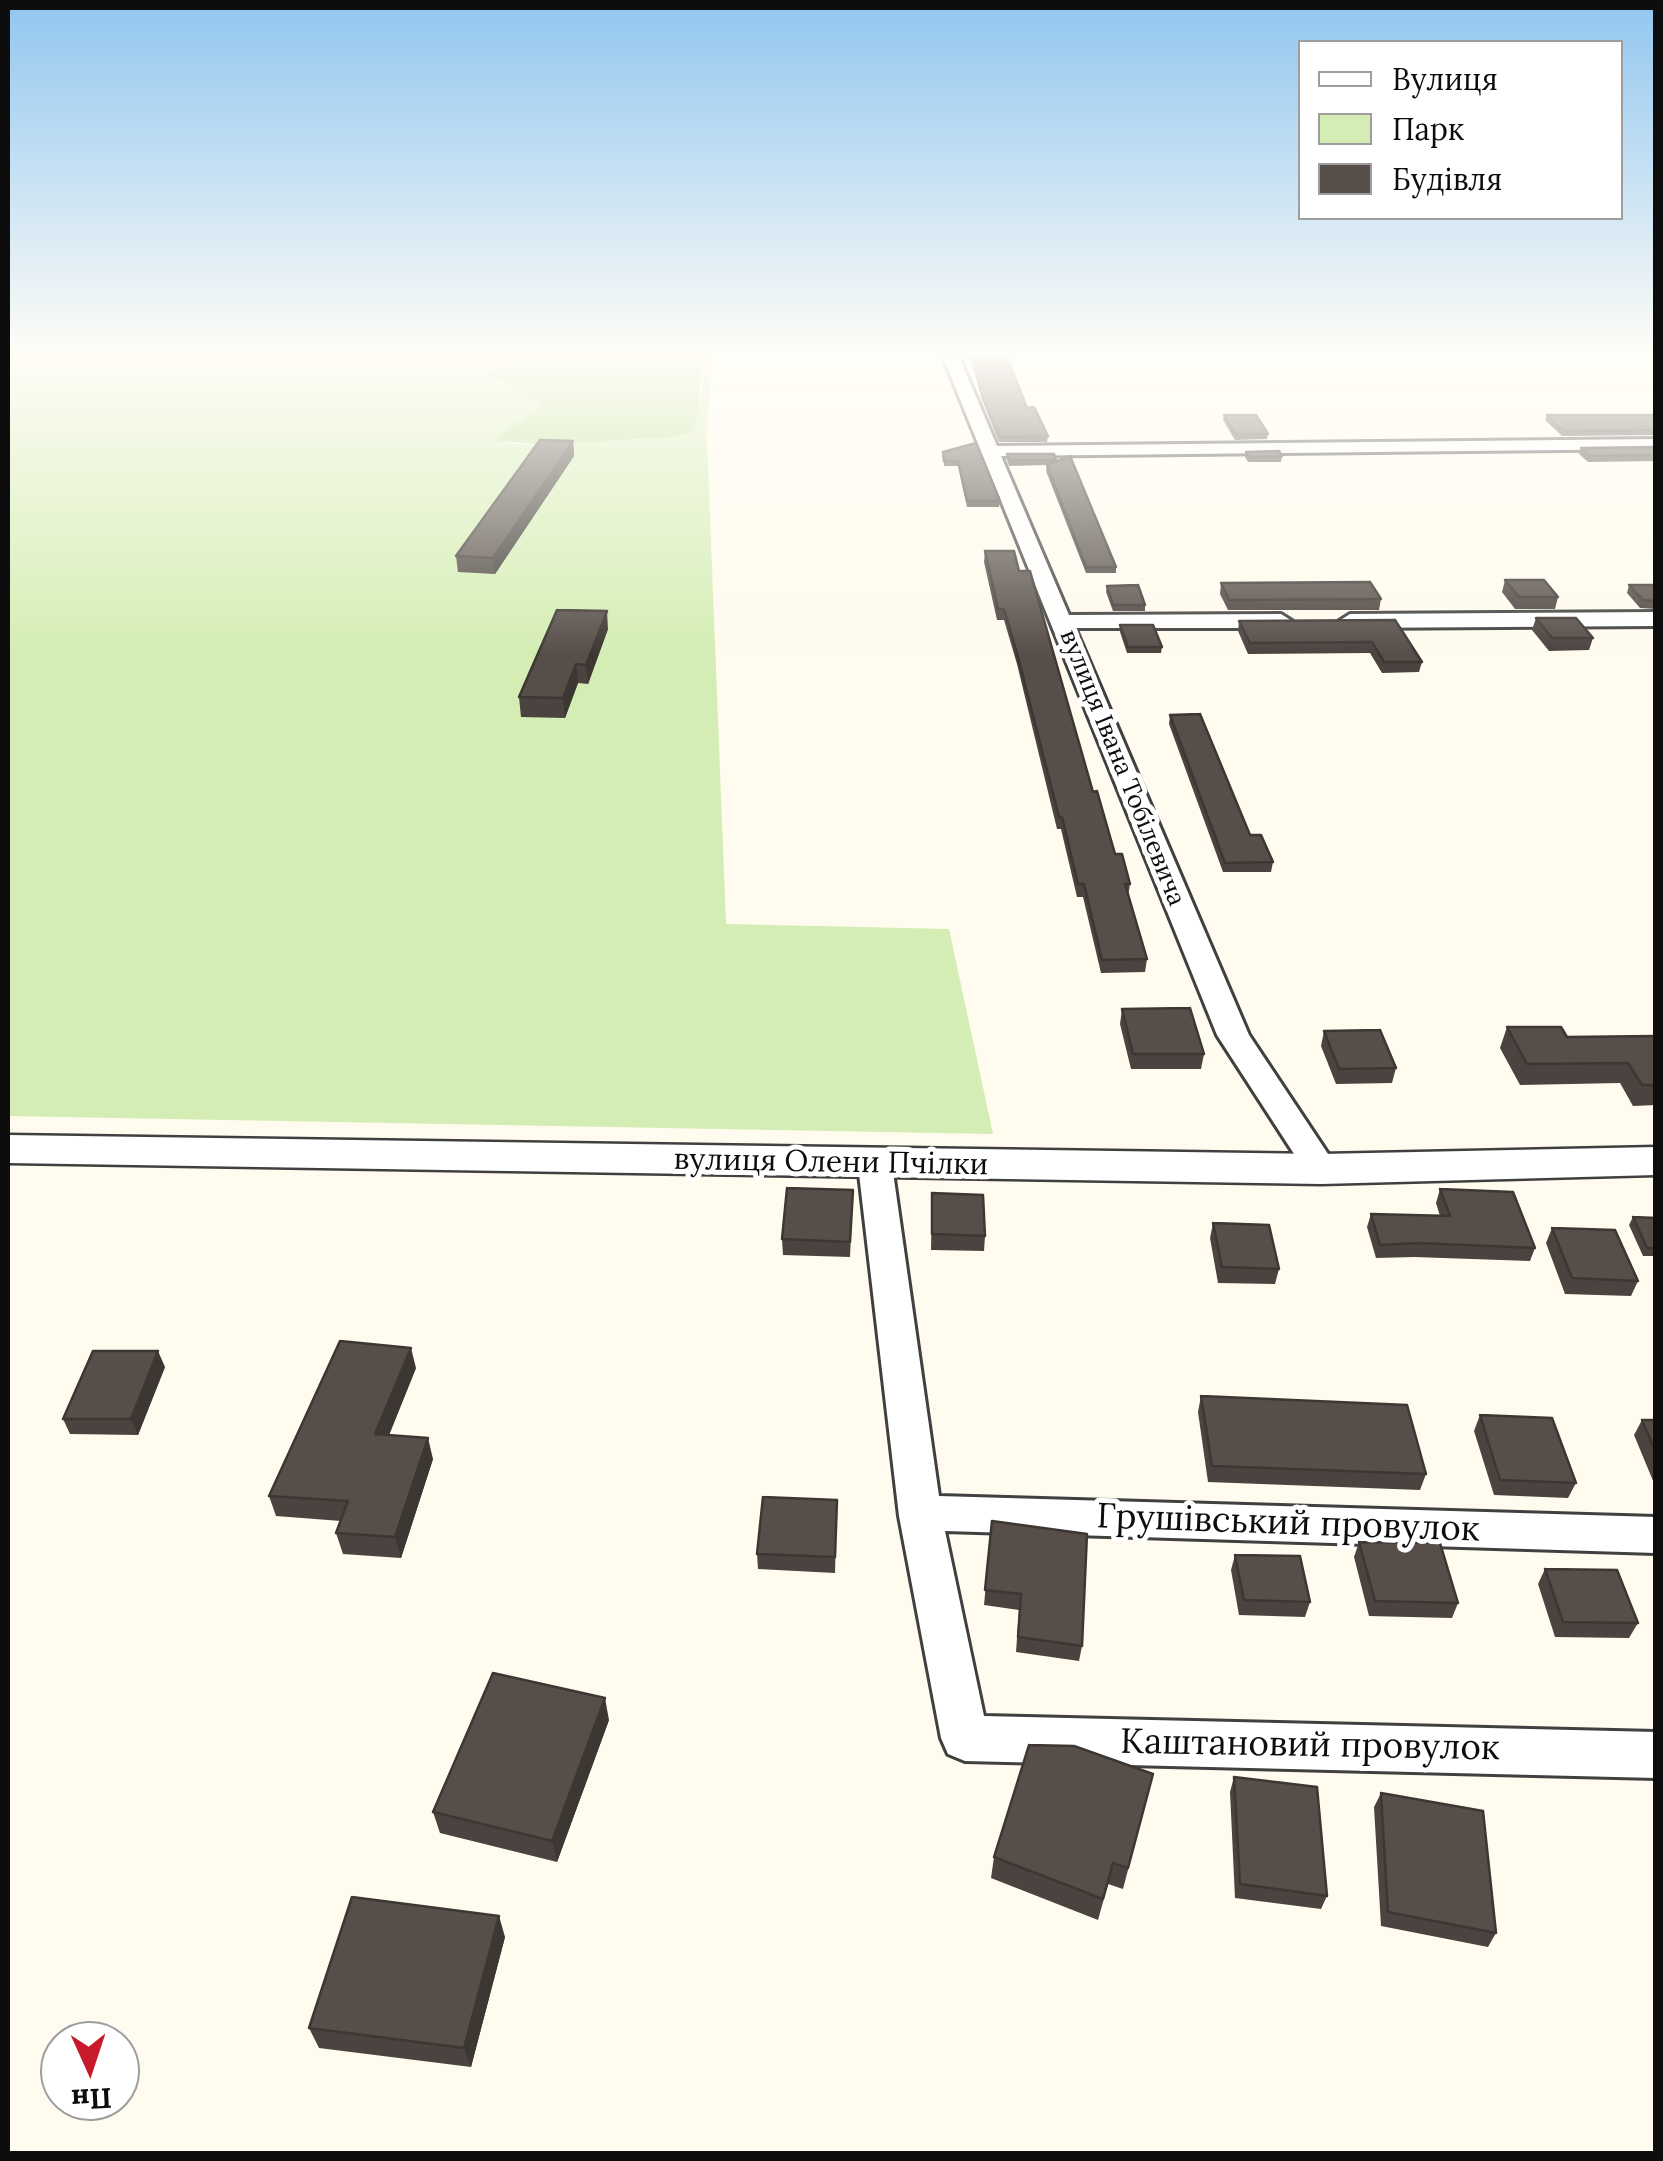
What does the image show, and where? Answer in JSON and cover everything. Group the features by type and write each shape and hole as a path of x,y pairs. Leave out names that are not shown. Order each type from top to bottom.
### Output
{"street":[{"name":"вулиця Івана Тобілевича","path":"991,453 1233,1036 1321,1169"},
{"path":"1062,622 1656,619"},
{"name":"вулиця Олени Пчілки","path":"8,1149 1321,1169 1656,1162"},
{"path":"876,1165 920,1516"},
{"name":"Грушівський провулок","path":"920,1516 954,1512 1656,1535"},
{"name":"Каштановий провулок","path":"920,1516 966,1738 1656,1755"}],"green space":[{"path":"8,453 708,453 726,924 949,929 993,1134 8,1116"}],"building":[{"path":"531,453 565,453 493,558 456,556"},
{"path":"943,453 980,453 1000,501 967,501 958,461 944,461"},
{"path":"1247,453 1282,456 1249,457"},
{"path":"1586,453 1656,453 1656,455 1589,456"},
{"path":"1007,454 1054,454 1056,460 1010,460"},
{"path":"1070,456 1116,567 1086,567 1047,465"},
{"path":"985,551 1014,551 1019,571 1030,571 1093,792 1097,791 1115,854 1122,854 1130,884 1125,884 1147,959 1102,960 1084,884 1078,884 1017,653 1004,609 998,609"},
{"path":"1505,580 1544,580 1558,597 1519,597"},
{"path":"1370,582 1381,599 1229,600 1221,583"},
{"path":"1138,585 1145,605 1113,605 1107,586"},
{"path":"1629,585 1656,585 1656,601 1643,600"},
{"path":"557,610 607,611 586,665 576,664 563,698 519,697"},
{"path":"1536,618 1576,618 1593,638 1552,638"},
{"path":"1395,620 1422,662 1384,662 1372,642 1250,643 1239,621"},
{"path":"1120,625 1153,625 1162,647 1128,647"},
{"path":"1200,714 1250,835 1261,835 1273,862 1225,863 1170,715"},
{"path":"1190,1008 1204,1054 1133,1054 1122,1009"},
{"path":"1507,1027 1561,1027 1567,1037 1656,1036 1656,1085 1642,1085 1628,1063 1527,1064"},
{"path":"1380,1030 1396,1068 1339,1069 1324,1031"},
{"path":"787,1188 853,1190 850,1242 782,1239"},
{"path":"1440,1189 1513,1192 1535,1248 1380,1245 1371,1214 1450,1216"},
{"path":"932,1193 983,1195 985,1236 932,1234"},
{"path":"1633,1217 1656,1218 1656,1248 1647,1248"},
{"path":"1213,1223 1269,1225 1279,1269 1222,1267"},
{"path":"1552,1228 1615,1230 1638,1281 1572,1278"},
{"path":"340,1341 411,1348 375,1434 428,1438 395,1537 336,1533 348,1501 269,1496"},
{"path":"93,1351 158,1351 131,1419 63,1419"},
{"path":"1201,1396 1407,1405 1426,1474 1212,1466"},
{"path":"1480,1415 1552,1418 1576,1483 1500,1480"},
{"path":"1642,1420 1656,1420 1656,1453"},
{"path":"763,1497 837,1500 835,1557 757,1554"},
{"path":"992,1521 1087,1534 1082,1646 1018,1637 1021,1594 985,1590"},
{"path":"1359,1542 1440,1543 1458,1603 1375,1601"},
{"path":"1235,1555 1300,1556 1310,1602 1244,1600"},
{"path":"1545,1569 1617,1570 1638,1623 1563,1622"},
{"path":"493,1673 605,1698 552,1841 433,1812"},
{"path":"1029,1745 1074,1746 1153,1774 1128,1868 1113,1863 1103,1899 994,1857"},
{"path":"1234,1777 1317,1787 1327,1896 1240,1884"},
{"path":"1381,1793 1483,1811 1496,1933 1388,1912"},
{"path":"352,1897 499,1916 464,2048 309,2028"}]}
